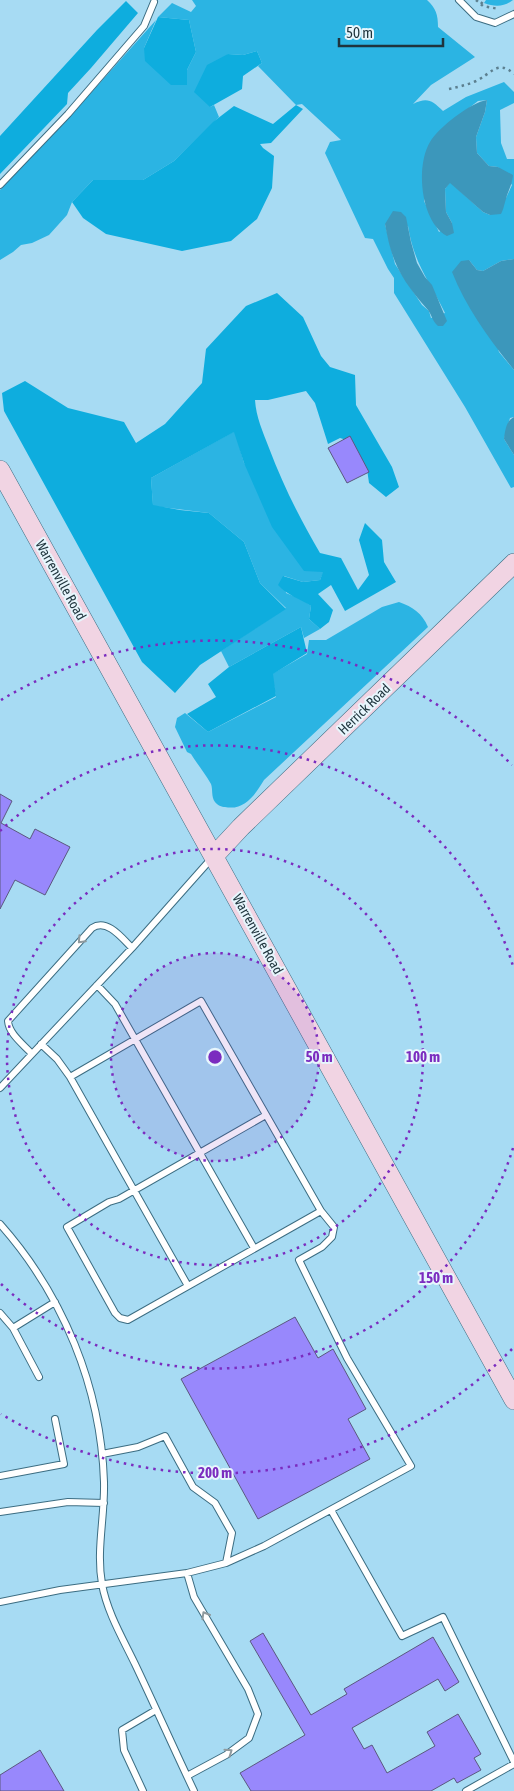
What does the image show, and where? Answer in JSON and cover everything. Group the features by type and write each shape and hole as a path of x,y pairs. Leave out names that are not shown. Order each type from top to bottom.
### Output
{"main road":[{"name":"Warrenville Road","path":"0,470 514,1400"},
{"name":"Herrick Road","path":"214,856 241,827 514,564"}],"lane":[{"path":"459,0 476,17 495,23 514,14"},
{"path":"0,185 68,114 144,26 154,2"},
{"path":"0,1088 132,948 214,856"},
{"path":"32,1054 12,1033 8,1026 8,1021 92,928 98,924 112,928 132,948"},
{"path":"97,985 115,1004 254,1248"},
{"path":"0,1602 102,1584 187,1573 226,1562 264,1546 411,1466 347,1358 298,1260 322,1247 332,1237 334,1227 321,1211 201,1001 70,1077"},
{"path":"41,1044 57,1059 70,1077 188,1286"},
{"path":"266,1115 67,1227 114,1312 120,1318 128,1320 321,1211"},
{"path":"0,1224 19,1246 55,1302 64,1318 82,1362 92,1400 102,1454 104,1482 100,1553 102,1584 113,1616 194,1791"},
{"path":"13,1328 55,1302"},
{"path":"0,1313 13,1328 39,1377"},
{"path":"0,1476 64,1464 55,1419"},
{"path":"102,1454 138,1447 165,1436 193,1487 215,1503 232,1533 226,1562"},
{"path":"0,1512 68,1502 104,1503"},
{"path":"331,1510 402,1636 443,1618 514,1763 466,1791"},
{"path":"186,1776 226,1755 248,1738 258,1714 248,1689 194,1597 187,1573"},
{"path":"143,1791 124,1750 122,1730 156,1710"}],"path":[{"path":"476,0 492,9 506,8"},
{"path":"481,4 484,0"},
{"path":"449,89 478,80 496,68 503,68 514,74"}],"shaded area":[{"path":"192,0 427,0 436,12 438,27 475,57 431,85 413,104 426,100 436,104 443,111 466,97 504,82 514,92 514,103 500,110 501,143 507,159 514,159 514,259 501,261 483,271 477,270 469,260 499,352 514,370 514,417 510,418 504,439 514,455 514,487 511,488 465,407 394,293 394,278 373,239 365,238 325,153 330,142 341,140 302,104 296,105 258,66 262,63 257,51 243,55 228,54 210,107 214,105 219,117 174,161 143,180 93,180 72,202 67,215 49,235 32,243 21,245 0,260 0,190 73,113 156,20 144,48 187,70 196,52 189,20 158,17 172,3 191,12 196,6","holes":["487,100 485,112 476,137 477,153 489,166 498,167 512,185 506,198 490,215 483,212 450,182 445,189 446,212 452,223 439,232 424,201 443,128 478,101","385,224 408,226 418,262 445,313 431,318 429,311 422,305 395,264"]},
{"path":"486,0 513,0 496,6 484,3"},
{"path":"126,1 138,13 68,93 67,104 0,174 0,136"},
{"path":"158,17 189,20 196,52 187,70 187,85 171,85 145,61 144,48"},
{"path":"257,51 262,63 243,76 242,89 210,107 194,92 207,65 228,54 243,55"},
{"path":"487,100 485,112 476,137 477,153 489,166 498,167 513,175 512,182 501,214 490,215 483,212 450,183 445,189 446,212 452,223 454,233 447,236 438,229 426,207 422,179 425,153 434,136 447,123 472,105"},
{"path":"296,105 303,109 271,143 260,144 274,156 272,188 257,219 231,241 182,251 106,234 83,218 72,202 93,180 143,180 174,161 213,122 234,106 273,124"},
{"path":"393,211 401,212 406,217 417,263 432,285 447,321 443,326 438,326 434,322 428,310 404,280 395,261 385,224"},
{"path":"514,259 514,370 471,311 452,272 461,261 469,260 477,270 483,271 501,261"},
{"path":"277,293 303,317 321,356 330,367 355,375 356,405 392,467 399,487 386,497 369,483 367,469 350,441 340,438 328,444 315,403 306,391 268,400 255,400 260,424 274,462 292,502 320,553 341,558 358,590 369,575 359,540 365,523 382,540 384,562 396,582 345,611 331,585 318,594 333,610 329,622 320,629 309,619 311,606 278,585 283,576 303,582 320,580 323,572 304,571 272,527 244,463 234,432 151,478 153,505 209,513 244,542 260,583 286,609 200,665 175,693 142,662 4,411 2,393 25,381 68,408 124,422 136,443 165,424 202,383 206,349 246,306"},
{"path":"514,417 514,455 504,439 505,430"},
{"path":"235,431 244,463 324,571 320,580 303,582 284,576 286,593 303,600 311,606 309,619 320,629 304,638 301,627 229,667 221,651 286,608 260,583 244,542 209,513 153,506 151,478"},
{"path":"399,602 416,611 428,627 264,780 248,801 232,808 218,805 213,798 211,784 191,754 187,752 175,727 177,718 185,713 208,732 276,697 272,674 307,654 309,640 326,640 382,607"},
{"path":"301,627 307,653 273,674 276,696 208,732 187,714 216,697 208,684 229,667"}],"building":[{"path":"350,436 369,472 347,483 328,448"},
{"path":"0,794 12,801 1,823 30,839 35,829 70,847 45,895 15,880 0,909"},
{"path":"295,1317 318,1358 333,1349 366,1409 348,1419 370,1459 258,1519 181,1379"},
{"path":"263,1633 311,1715 347,1694 344,1689 433,1637 459,1682 445,1691 438,1679 352,1728 364,1749 372,1745 387,1773 435,1746 427,1732 458,1714 481,1754 474,1758 481,1770 457,1783 454,1778 431,1791 251,1791 240,1773 305,1735 250,1641"},
{"path":"40,1750 64,1791 0,1791 0,1775"}]}
